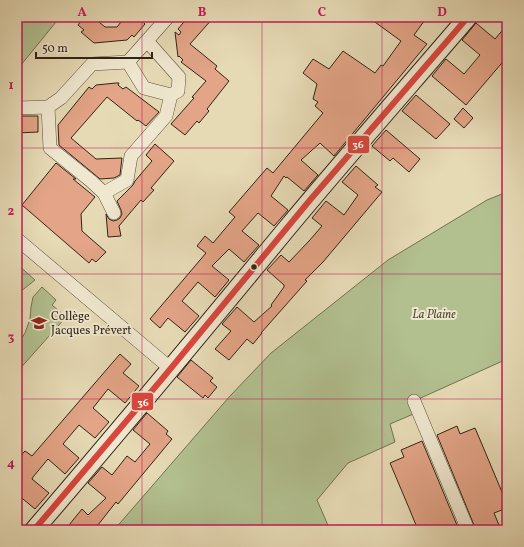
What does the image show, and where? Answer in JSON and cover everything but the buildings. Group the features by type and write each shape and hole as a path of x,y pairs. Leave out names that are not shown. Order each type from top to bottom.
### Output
{"street":[{"path":"17,108 48,107 61,98 92,64 128,62 168,17"},
{"path":"34,530 288,227 468,17"},
{"path":"128,62 144,88 171,95 178,91 179,77 146,41"},
{"path":"104,193 127,180 131,156 166,116 171,95"},
{"path":"48,107 50,148 104,193 114,213"},
{"path":"17,239 170,368"},
{"path":"414,401 468,530"}],"green space":[{"path":"17,17 60,17 17,70"},
{"name":"La Plaine","path":"507,192 507,359 414,401 418,412 390,424 395,442 348,463 317,500 330,530 114,530 230,396 271,353 388,260 487,200"},
{"path":"17,264 35,280 20,292 17,290"},
{"path":"42,287 56,300 52,305 66,317 17,372 17,346 25,333 30,319 33,297"},
{"path":"17,300 22,311 17,324"}],"transit line":[{"name":"36","path":"34,530 162,379 310,200 468,17"}],"place":[{"name":"Collège Jacques Prévert","path":"39,323"}]}
